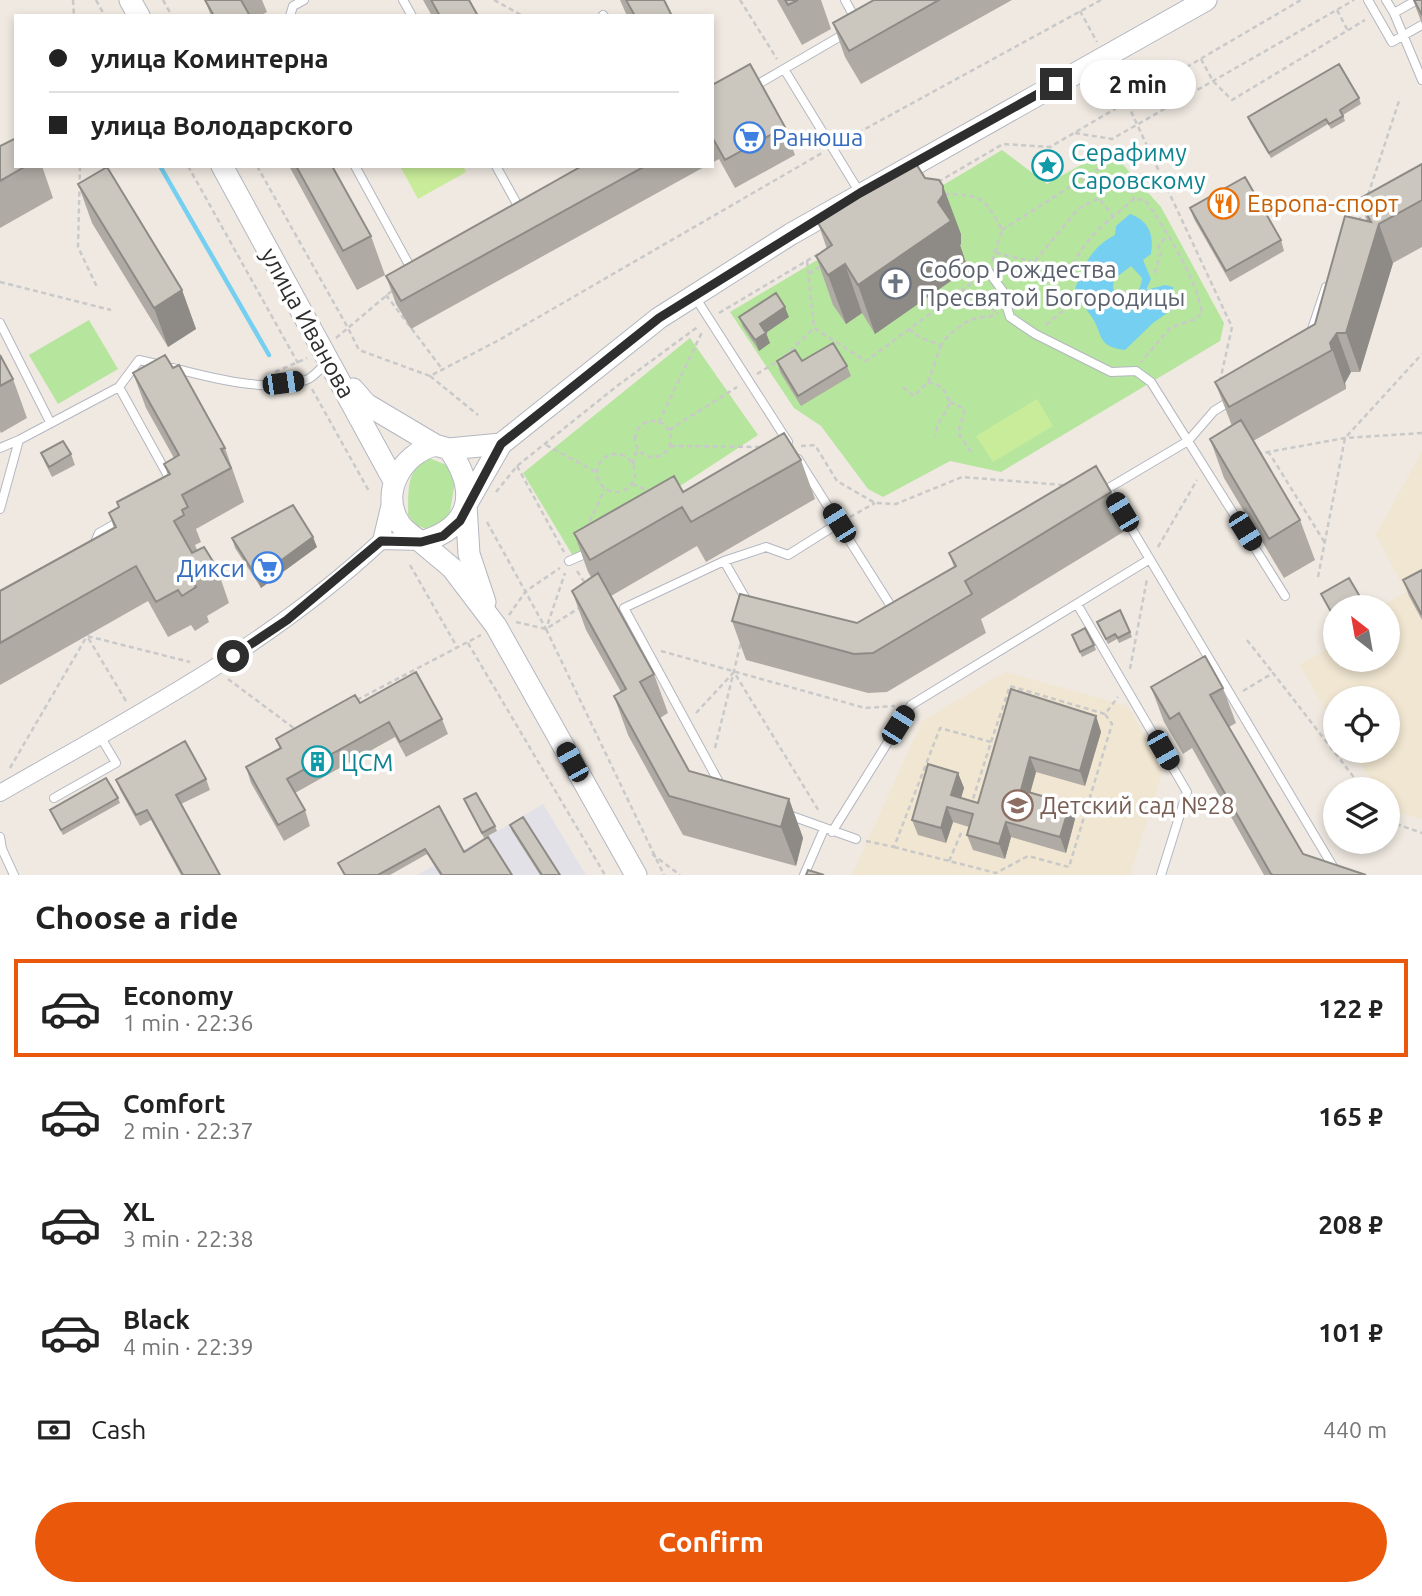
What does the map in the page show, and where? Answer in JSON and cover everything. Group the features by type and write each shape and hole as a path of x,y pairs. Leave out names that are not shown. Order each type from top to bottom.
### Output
{"street":[{"path":"494,622 469,554 475,510 501,444 659,318 694,295 860,193 1206,0"},
{"name":"улица Иванова","path":"223,168 326,354 393,488"},
{"path":"326,354 366,404 442,447 460,466 475,510"},
{"path":"0,793 215,669 287,620 381,541 393,488 411,457 423,449 501,444"},
{"path":"393,488 394,512 401,526 452,568 494,622 636,875"},
{"path":"381,541 421,542 443,536 475,510"}],"lane":[{"path":"292,3 304,0"},
{"path":"845,0 859,26"},
{"path":"1368,0 1392,42 1422,25"},
{"path":"1417,0 1390,6 1422,80"},
{"path":"748,89 871,19"},
{"path":"784,69 834,146 860,193"},
{"path":"356,168 415,275 427,268"},
{"path":"497,168 523,215"},
{"path":"511,222 534,209"},
{"path":"988,271 1002,290 1010,317 1035,334 1111,372 1136,370 1151,382 1285,596"},
{"path":"1308,342 1329,276"},
{"path":"694,295 896,614"},
{"path":"0,323 50,422"},
{"path":"0,448 119,387 139,360 219,379 259,384 307,380 326,354"},
{"path":"119,387 175,489 164,495"},
{"path":"1096,496 1188,441 1214,411 1237,397"},
{"path":"0,509 19,440"},
{"path":"780,453 791,447"},
{"path":"1108,489 1338,875"},
{"path":"91,555 99,533 132,514"},
{"path":"724,792 624,608 724,561 766,547 788,555 839,523"},
{"path":"569,561 594,550"},
{"path":"804,875 828,830 911,705 1150,559"},
{"path":"724,561 755,615"},
{"path":"1077,604 1187,792 1161,875"},
{"path":"886,621 908,607"},
{"path":"54,798 116,763 100,736"},
{"path":"774,810 856,839"},
{"path":"0,837 1,849 14,875"}],"path":[{"path":"494,0 519,14"},
{"path":"740,0 784,69"},
{"path":"430,376 834,146 1101,0"},
{"path":"933,185 1003,144 1050,147 1301,0"},
{"path":"1075,133 1112,139 1354,0"},
{"path":"1201,60 1213,81 1232,100 1390,6"},
{"path":"1337,10 1349,31"},
{"path":"1357,228 1399,99"},
{"path":"1128,103 1135,126 1232,327 1214,411"},
{"path":"80,168 78,247 97,287"},
{"path":"188,168 370,494"},
{"path":"258,168 359,350 430,376 478,415"},
{"path":"1002,230 1098,169 1117,186 1130,188 1134,199"},
{"path":"814,328 866,360 988,271 1002,230 988,204 967,194 942,194"},
{"path":"1035,261 1078,209 1099,198 1115,218"},
{"path":"996,253 1072,271 1076,255 1093,235 1134,199"},
{"path":"1134,199 1145,200 1167,235 1200,297 1202,313 1195,319 1170,328 1136,370"},
{"path":"1155,273 1161,253 1158,247 1167,235"},
{"path":"493,495 517,466 617,386 708,319 830,247"},
{"path":"809,274 831,260"},
{"path":"807,261 814,328"},
{"path":"271,373 326,354 348,328 386,295 415,275"},
{"path":"0,282 111,310"},
{"path":"904,387 914,396 928,382 947,335 975,318 992,317 1000,312 981,306 972,308 960,291"},
{"path":"386,295 443,370"},
{"path":"1035,334 1071,304"},
{"path":"659,422 708,319"},
{"path":"669,430 785,357 814,328"},
{"path":"909,329 941,345"},
{"path":"1318,577 1345,438 1422,354"},
{"path":"928,382 942,387 950,402 965,409 958,433 971,452"},
{"path":"935,436 937,420 947,412 950,402"},
{"path":"633,464 620,455 609,455 601,461 597,472 599,482 605,489 620,492 632,484 637,448 635,438 639,427 649,421 659,422 669,430 670,446 664,455 654,458 646,456 637,448"},
{"path":"546,445 597,472"},
{"path":"670,446 815,445 837,481 875,503 896,505 962,477 1068,486"},
{"path":"1268,451 1326,544"},
{"path":"517,466 569,561 589,589"},
{"path":"632,484 656,493"},
{"path":"546,629 569,561 605,489"},
{"path":"839,523 875,503"},
{"path":"475,510 526,591 546,629 651,853 664,875"},
{"path":"569,561 526,591 506,620 546,629 586,604"},
{"path":"410,565 457,647"},
{"path":"346,705 468,643 494,622"},
{"path":"710,766 743,635"},
{"path":"87,636 215,669 298,731"},
{"path":"87,636 135,716"},
{"path":"7,775 87,636"},
{"path":"1247,640 1354,777"},
{"path":"468,643 605,875"},
{"path":"644,646 865,708 911,705"},
{"path":"687,724 734,672"},
{"path":"734,672 828,830"},
{"path":"1231,698 1273,673"},
{"path":"856,839 996,873 1028,856 1069,867 1112,724 1105,714 1010,686 972,803"},
{"path":"1105,714 1127,686"},
{"path":"1067,714 1070,705"},
{"path":"894,847 940,728 992,742"},
{"path":"1400,825 1422,833"},
{"path":"949,861 962,831"},
{"path":"651,853 680,875"}],"shaded area":[{"path":"1422,451 1422,819 1400,813 1400,777 1369,777 1360,763 1400,763 1400,686 1323,686 1323,706 1300,665 1323,651 1323,672 1400,672 1400,595 1406,592 1376,535"},
{"name":"Детский сад №28","path":"1005,672 1128,706 1163,770 1130,875 852,875 922,721"},
{"path":"543,804 586,875 417,875 503,828"}],"green space":[{"path":"1109,149 1161,207 1224,323 1220,341 1001,472 950,461 883,497 868,489 821,426 794,408 730,312 1002,150 1047,184"},
{"path":"401,168 464,168 466,172 418,199"},
{"path":"89,320 118,369 58,404 29,355"},
{"path":"690,338 758,435 573,556 523,473"},
{"path":"1037,399 1053,426 993,462 976,436"},
{"path":"429,458 449,466 455,482 449,517 429,530 416,525 408,515 412,475 421,463"}],"water":[{"path":"1130,214 1146,224 1151,234 1152,247 1151,254 1143,260 1151,279 1146,290 1165,285 1173,287 1174,308 1153,323 1125,350 1104,342 1095,322 1074,292 1088,259 1099,246 1115,235 1116,226","holes":["1131,266 1142,278 1136,294 1121,302 1113,288 1114,279"]}],"building":[{"path":"205,0 241,0 249,14 213,14"},
{"path":"431,0 469,0 477,14 439,14"},
{"path":"626,0 664,0 671,14 634,14"},
{"path":"785,0 798,0 788,5"},
{"path":"874,0 939,0 849,51 833,23"},
{"path":"1414,0 1422,0 1422,15"},
{"path":"750,64 785,127 725,160 714,141 714,84"},
{"path":"1339,64 1359,98 1340,110 1343,116 1329,124 1326,119 1269,153 1248,117"},
{"path":"14,139 14,168 23,168 0,181 0,146"},
{"path":"915,162 925,178 939,180 943,186 943,195 938,202 951,221 858,285 845,264 828,275 816,256 832,245 818,223"},
{"path":"1422,164 1422,200 1379,224 1346,333 1337,333 1330,343 1332,350 1229,407 1215,382 1315,324 1345,216 1371,222 1359,199"},
{"path":"108,168 182,290 154,308 78,184"},
{"path":"297,168 333,168 371,236 343,251"},
{"path":"578,168 641,168 401,301 386,276"},
{"path":"1245,177 1281,240 1226,271 1190,208"},
{"path":"776,293 785,307 760,324 766,333 755,340 739,317"},
{"path":"833,343 847,366 798,396 777,361 795,350 802,361"},
{"path":"0,355 13,379 0,386"},
{"path":"165,355 173,368 179,365 225,448 221,449 231,468 182,495 188,507 182,510 184,515 174,521 192,553 204,547 217,568 193,582 196,587 182,596 178,590 156,602 136,566 0,643 0,591 116,527 109,513 119,507 117,502 170,474 164,464 179,455 133,373"},
{"path":"1241,420 1300,520 1269,539 1210,439"},
{"path":"784,433 801,460 691,522 682,507 590,560 574,533 674,476 683,492"},
{"path":"63,441 71,454 49,467 41,453"},
{"path":"1096,466 1111,492 965,581 972,594 873,653 854,654 732,621 740,594 857,623 956,566 949,553"},
{"name":"Дикси","path":"293,505 313,537 257,578 232,538"},
{"path":"1422,570 1422,615 1403,580"},
{"path":"598,573 654,674 640,682 689,771 789,799 781,827 669,796 614,696 626,689 572,591"},
{"path":"1349,578 1359,595 1323,595 1323,598 1321,594"},
{"path":"1120,610 1130,632 1118,638 1115,634 1106,639 1097,622"},
{"path":"1085,628 1094,645 1080,652 1072,635"},
{"path":"1205,656 1223,688 1210,695 1303,854 1366,875 1271,874 1179,713 1170,719 1151,687"},
{"name":"ЦСМ","path":"416,672 442,719 400,742 389,722 287,779 305,810 278,825 246,767 281,748 276,739 355,695 360,703"},
{"path":"1011,689 1096,716 1080,771 1030,757 1021,790 1070,804 1060,837 1006,822 999,844 967,835 973,814 947,807 941,828 912,820 928,764 958,773 951,795 978,803"},
{"path":"185,741 206,779 176,795 220,875 183,875 147,810 136,815 116,780"},
{"path":"106,778 118,798 61,830 50,810"},
{"path":"476,793 495,826 482,833 464,799"},
{"path":"439,806 464,852 488,837 512,875 442,875 425,849 378,875 345,875 338,863"},
{"path":"523,817 560,875 542,875 510,825"},
{"path":"808,870 824,875 806,875"}],"waterway":[{"path":"161,168 269,355"}],"place":[{"name":"Ранюша","path":"749,137"},
{"name":"Серафиму Саровскому","path":"1048,166"},
{"name":"Европа-спорт","path":"1224,203"},
{"name":"Собор Рождества Пресвятой Богородицы","path":"896,283"},
{"name":"Дикси","path":"268,568"},
{"name":"ЦСМ","path":"318,762"},
{"name":"Детский сад №28","path":"1017,805"}],"route":[{"path":"233,656 287,620 355,566 381,541 421,542 443,536 460,521 466,505 501,444 659,318 860,193 1056,84"}]}
